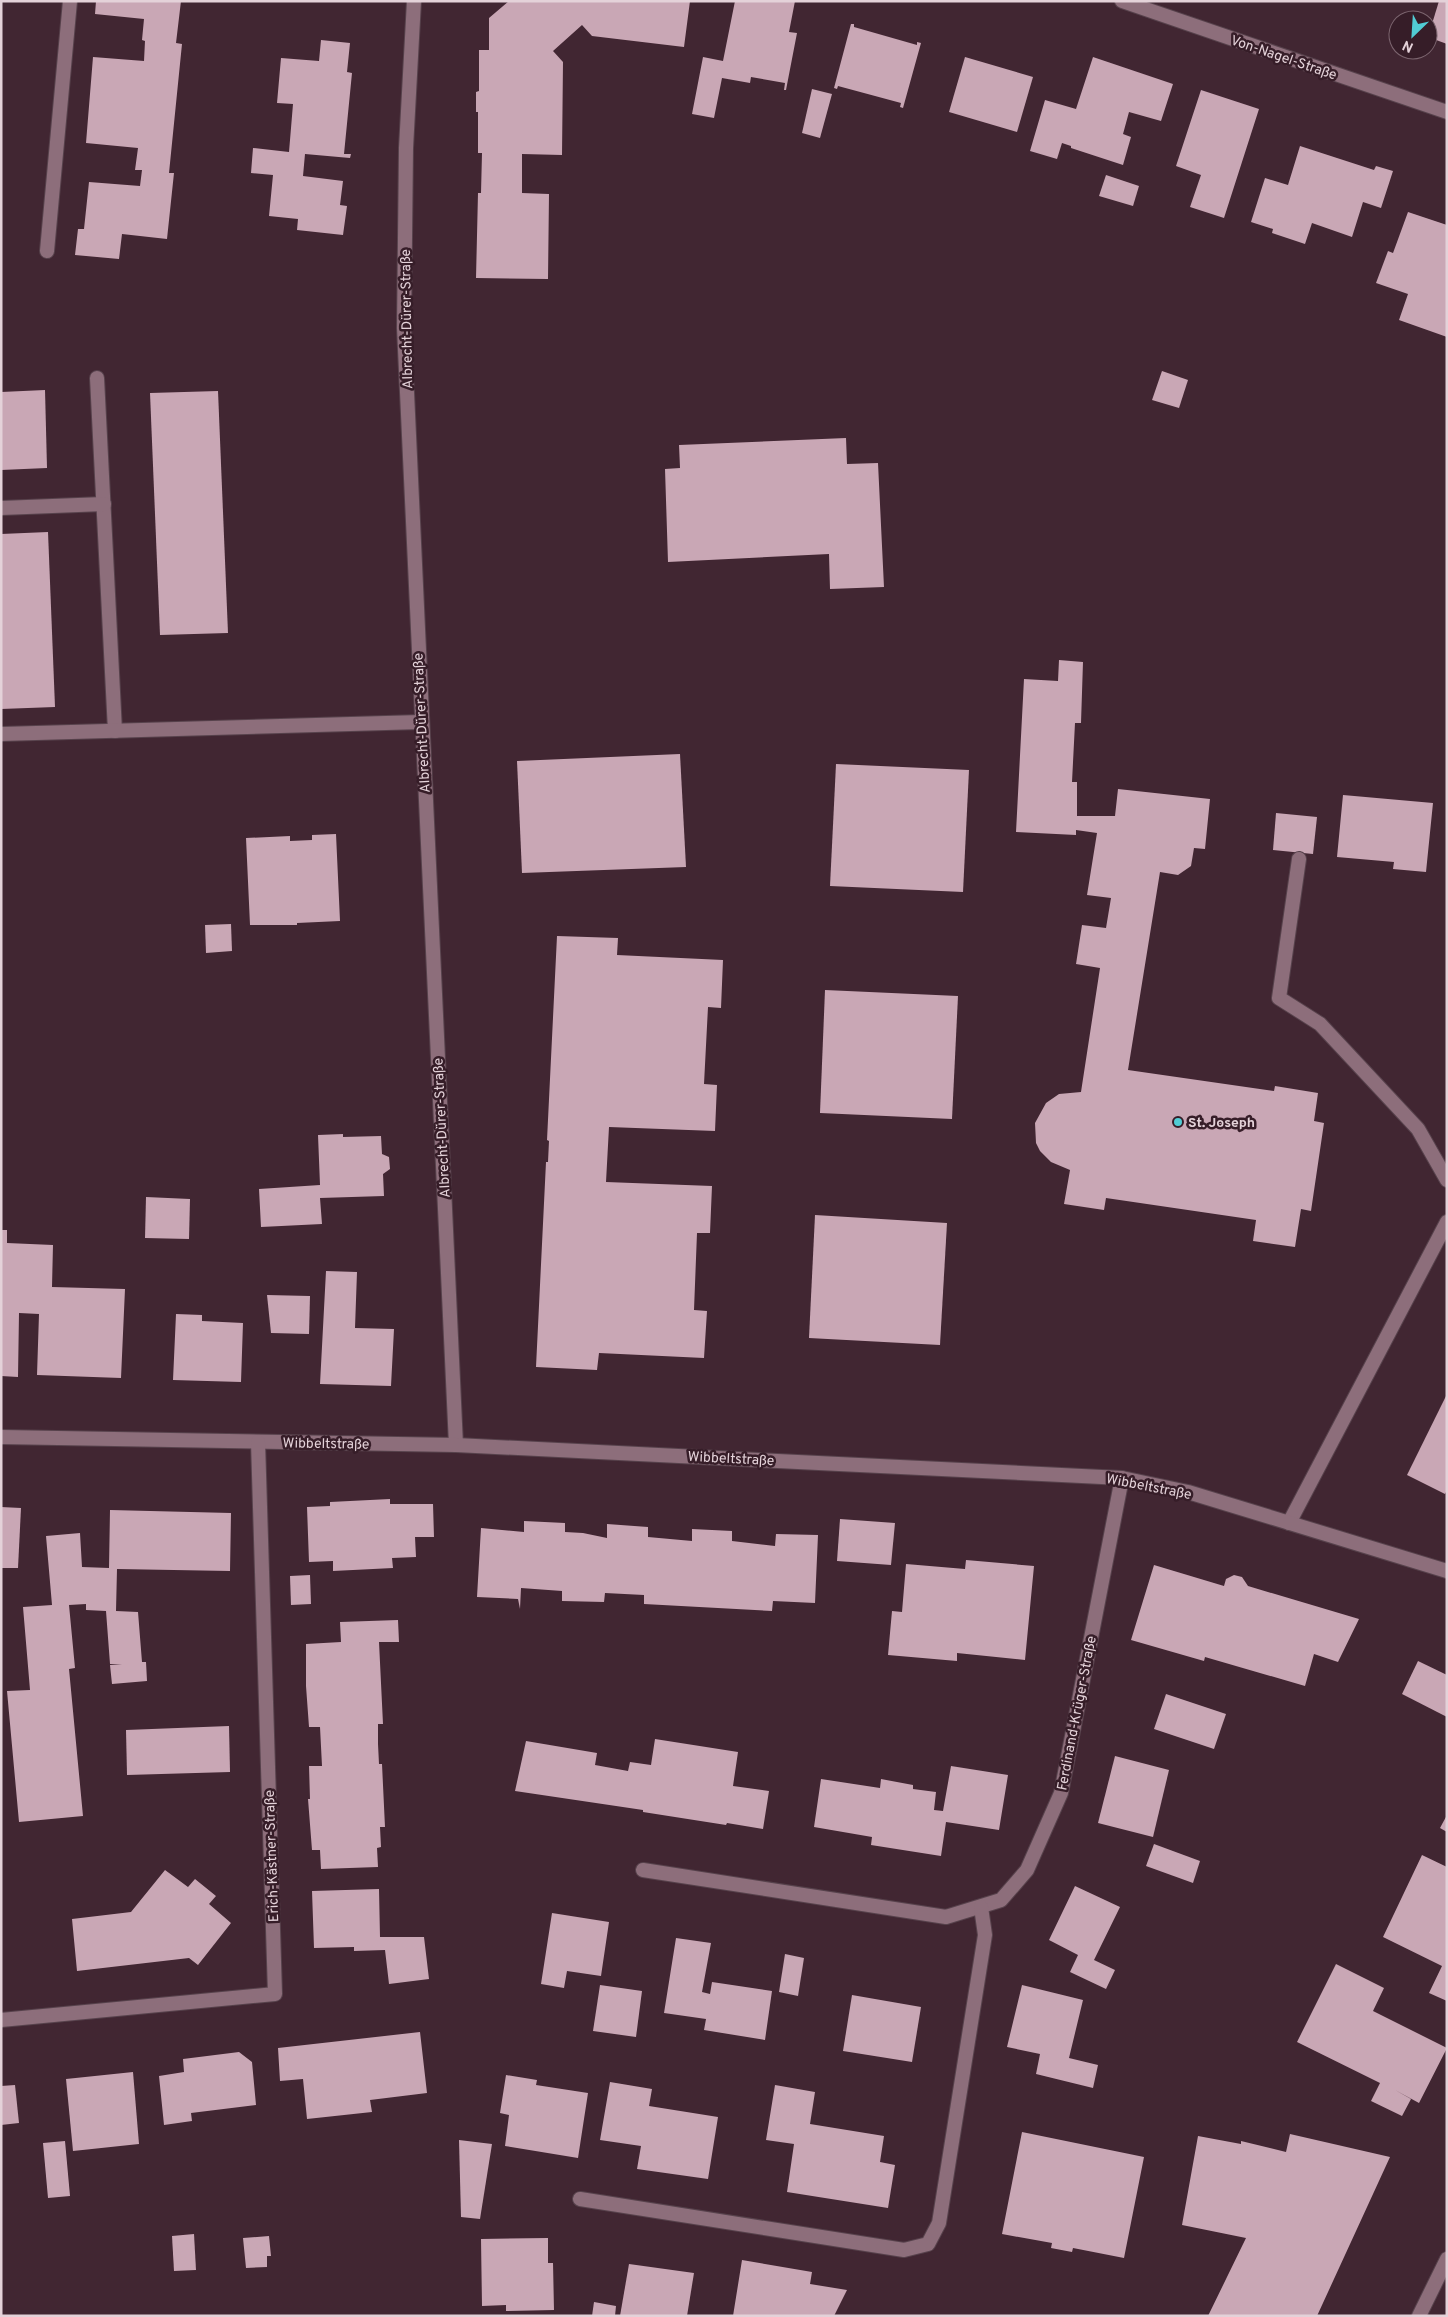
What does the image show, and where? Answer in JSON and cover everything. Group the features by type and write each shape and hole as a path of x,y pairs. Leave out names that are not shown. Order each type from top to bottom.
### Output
{"street":[{"path":"47,251 70,1"},
{"name":"Albrecht-Dürer-Straße","path":"414,1 406,148 404,328 456,1445"},
{"name":"Von-Nagel-Straße","path":"1122,1 1447,112"},
{"path":"97,378 115,731"},
{"path":"1,508 104,504"},
{"path":"1,734 421,722"},
{"path":"1299,858 1279,998 1320,1024 1418,1129 1447,1180"},
{"path":"1289,1523 1447,1222"},
{"name":"Wibbeltstraße","path":"1,1437 456,1445 1122,1478 1188,1492 1447,1571"},
{"name":"Erich-Kästner-Straße","path":"1,2020 275,1994 258,1442"},
{"name":"Ferdinand-Krüger-Straße","path":"643,1870 946,1917 1001,1900 1027,1870 1061,1793 1122,1478"},
{"path":"580,2199 904,2250 928,2244 939,2223 985,1935 981,1907"},
{"path":"1419,2316 1447,2259"}],"building":[{"path":"96,1 181,1 176,43 182,44 169,173 174,173 167,239 122,234 119,259 75,255 78,229 84,229 89,182 140,186 142,170 135,170 138,148 86,143 93,57 144,61 145,41 142,40 144,19 95,14"},
{"path":"509,1 690,1 684,47 592,36 582,25 553,51 563,62 562,155 522,154 522,193 549,194 548,279 476,278 478,193 481,193 482,153 478,153 478,112 476,112 476,92 479,91 479,50 489,50 489,18"},
{"path":"735,1 795,1 789,32 797,33 786,90 784,90 785,83 751,77 750,83 722,78 714,118 692,114 703,57 723,61"},
{"path":"1439,1 1447,1 1447,44 1438,41 1438,10 1436,10"},
{"path":"851,24 854,24 854,27 917,45 917,42 921,43 903,108 900,107 901,103 838,86 837,89 834,88"},
{"path":"321,40 350,43 347,72 352,73 344,154 351,154 350,158 305,154 303,176 343,181 340,205 347,206 343,235 297,230 298,219 269,216 273,175 251,173 253,148 289,152 293,104 277,103 281,58 319,61"},
{"path":"965,57 1033,77 1017,132 949,112"},
{"path":"1093,57 1173,84 1161,121 1129,112 1123,134 1131,137 1123,165 1071,148 1071,146 1062,143 1057,159 1030,151 1045,100 1076,109"},
{"path":"812,89 832,94 820,138 802,133"},
{"path":"1201,90 1259,109 1224,218 1190,207 1201,175 1176,166"},
{"path":"1300,146 1374,170 1376,166 1393,171 1381,208 1363,202 1352,237 1312,223 1305,244 1272,233 1273,229 1251,222 1265,178 1288,185"},
{"path":"1106,175 1139,186 1133,206 1099,196"},
{"path":"1408,212 1447,225 1447,337 1399,320 1408,294 1376,283 1388,251 1393,253"},
{"path":"1162,371 1188,380 1179,408 1152,400"},
{"path":"45,390 47,468 1,470 1,392"},
{"path":"218,391 228,633 160,635 150,393"},
{"path":"846,438 847,464 878,463 884,587 830,589 829,554 668,562 665,469 680,468 679,445"},
{"path":"48,532 55,707 1,709 1,534"},
{"name":"St. Joseph","path":"1059,660 1083,662 1081,723 1075,723 1072,782 1077,782 1077,816 1115,816 1118,789 1210,799 1205,849 1194,848 1191,866 1178,875 1160,872 1128,1070 1274,1091 1275,1086 1318,1093 1314,1121 1324,1123 1311,1211 1301,1209 1295,1247 1253,1241 1256,1220 1106,1198 1104,1210 1064,1204 1070,1170 1051,1162 1040,1151 1036,1143 1035,1123 1046,1103 1059,1094 1081,1092 1100,968 1076,964 1082,925 1106,928 1111,898 1087,895 1097,833 1076,830 1076,835 1016,832 1024,679 1058,681"},
{"path":"680,754 686,867 522,873 517,761"},
{"path":"836,764 969,770 963,892 830,886"},
{"path":"1343,795 1433,803 1426,872 1393,869 1394,862 1337,857"},
{"path":"1276,813 1317,817 1313,854 1273,850"},
{"path":"336,834 340,921 297,923 297,925 250,925 246,838 290,836 290,841 312,840 312,835"},
{"path":"231,924 232,951 206,953 205,925"},
{"path":"557,936 618,938 617,955 723,960 721,1008 708,1007 704,1084 717,1085 715,1131 609,1127 606,1182 712,1186 710,1233 697,1233 694,1310 707,1311 704,1358 599,1353 597,1370 536,1367 546,1162 548,1162 549,1141 547,1140"},
{"path":"825,990 958,996 952,1119 820,1113"},
{"path":"343,1134 343,1137 381,1136 382,1154 389,1157 390,1169 383,1174 384,1196 320,1198 322,1224 261,1227 259,1189 320,1185 318,1135"},
{"path":"146,1197 190,1199 189,1239 145,1238"},
{"path":"815,1215 947,1223 940,1345 809,1338"},
{"path":"1,1230 7,1230 7,1243 53,1245 52,1287 125,1289 121,1378 37,1375 39,1314 19,1313 18,1377 1,1376"},
{"path":"326,1271 357,1272 355,1328 394,1329 391,1386 320,1384"},
{"path":"267,1295 310,1296 309,1334 271,1333"},
{"path":"176,1314 202,1315 202,1321 243,1323 241,1382 173,1380"},
{"path":"1447,1394 1447,1490 1445,1494 1407,1475"},
{"path":"390,1499 390,1504 433,1504 434,1537 415,1537 416,1557 392,1558 393,1568 333,1571 333,1561 309,1562 307,1507 330,1506 330,1502"},
{"path":"1,1507 21,1508 18,1568 1,1568"},
{"path":"110,1510 231,1513 230,1571 117,1569 116,1611 138,1612 142,1662 146,1662 147,1681 112,1684 110,1665 122,1664 110,1664 106,1611 86,1610 86,1604 69,1605 75,1668 69,1669 83,1816 19,1822 7,1691 30,1690 23,1607 52,1605 46,1536 80,1533 82,1567 109,1568"},
{"path":"840,1519 895,1523 891,1565 837,1561"},
{"path":"524,1521 565,1523 565,1532 583,1533 607,1538 607,1524 648,1527 648,1537 692,1541 692,1529 732,1531 732,1541 775,1546 776,1534 818,1535 815,1603 773,1601 772,1611 644,1604 644,1595 605,1593 604,1602 562,1601 562,1591 521,1588 520,1609 518,1599 477,1597 481,1528 524,1532"},
{"path":"966,1560 1034,1566 1025,1660 957,1653 957,1661 888,1655 892,1611 902,1612 906,1564 965,1569"},
{"path":"1154,1565 1224,1586 1226,1579 1234,1575 1242,1577 1248,1586 1359,1619 1338,1662 1314,1654 1305,1686 1205,1657 1204,1661 1131,1640"},
{"path":"310,1575 311,1604 291,1605 290,1576"},
{"path":"398,1620 399,1642 379,1642 383,1724 378,1724 378,1744 379,1764 382,1764 385,1827 380,1827 381,1847 377,1848 378,1867 321,1869 320,1850 312,1850 308,1799 310,1799 309,1766 322,1766 320,1727 309,1727 306,1686 306,1644 341,1642 340,1622"},
{"path":"1418,1661 1447,1675 1447,1717 1402,1694"},
{"path":"1166,1694 1226,1714 1214,1749 1154,1729"},
{"path":"229,1726 230,1772 127,1775 126,1730"},
{"path":"655,1739 738,1752 733,1786 769,1791 763,1829 727,1823 726,1825 643,1812 643,1810 515,1791 526,1741 597,1753 595,1765 628,1771 630,1762 651,1765"},
{"path":"1115,1756 1169,1770 1153,1837 1098,1823"},
{"path":"951,1766 1008,1775 999,1830 946,1822 941,1856 871,1845 872,1837 814,1827 821,1779 880,1788 881,1779 913,1785 913,1789 936,1792 934,1810 943,1811"},
{"path":"1447,1815 1447,1832 1440,1828"},
{"path":"1154,1844 1200,1861 1193,1883 1146,1866"},
{"path":"1422,1855 1447,1867 1447,2001 1429,1993 1442,1966 1383,1937"},
{"path":"165,1870 188,1887 195,1879 216,1896 209,1904 231,1923 198,1965 189,1958 77,1971 72,1919 131,1912"},
{"path":"1075,1886 1120,1907 1094,1960 1115,1970 1106,1989 1070,1972 1078,1955 1049,1940"},
{"path":"379,1889 380,1937 424,1937 429,1979 389,1984 385,1950 354,1951 354,1947 314,1948 312,1891"},
{"path":"552,1913 609,1922 601,1976 567,1971 564,1988 541,1984"},
{"path":"676,1938 711,1943 702,1992 710,1994 712,1982 772,1991 765,2040 704,2030 706,2019 664,2013"},
{"path":"785,1954 804,1958 798,1996 779,1992"},
{"path":"1336,1964 1384,1988 1373,2011 1447,2048 1419,2103 1395,2090 1411,2099 1402,2116 1371,2101 1380,2083 1297,2042"},
{"path":"600,1985 642,1991 636,2037 593,2031"},
{"path":"1022,1985 1083,2000 1069,2058 1098,2065 1093,2088 1036,2074 1040,2054 1007,2047"},
{"path":"852,1995 921,2007 912,2062 843,2051"},
{"path":"420,2032 427,2093 370,2100 372,2112 307,2119 303,2079 280,2081 278,2048"},
{"path":"239,2052 252,2062 256,2105 191,2113 192,2121 164,2125 159,2076 184,2072 183,2059"},
{"path":"133,2072 139,2144 73,2151 66,2079"},
{"path":"506,2075 537,2080 536,2085 588,2093 578,2158 505,2146 509,2115 500,2113"},
{"path":"610,2082 652,2089 649,2106 718,2117 708,2179 637,2169 641,2146 600,2140"},
{"path":"15,2085 19,2123 1,2125 1,2086"},
{"path":"775,2085 815,2092 810,2124 884,2136 880,2162 895,2165 888,2208 787,2192 794,2144 766,2140"},
{"path":"1022,2132 1144,2157 1124,2258 1073,2248 1072,2252 1051,2248 1052,2243 1002,2234"},
{"path":"1290,2134 1390,2157 1317,2316 1208,2316 1246,2238 1182,2225 1198,2136 1241,2144 1241,2141 1286,2152"},
{"path":"459,2140 492,2144 480,2219 461,2217"},
{"path":"65,2141 70,2196 48,2198 43,2143"},
{"path":"194,2234 196,2270 174,2271 172,2236"},
{"path":"269,2236 271,2256 267,2256 267,2267 246,2268 243,2238"},
{"path":"548,2238 548,2263 553,2263 554,2310 506,2311 506,2305 482,2306 481,2239"},
{"path":"742,2260 812,2272 810,2284 847,2290 834,2316 733,2316"},
{"path":"629,2264 694,2273 687,2316 620,2316"},
{"path":"594,2302 616,2306 615,2316 592,2316"}],"place":[{"name":"St. Joseph","path":"1178,1122"}]}
